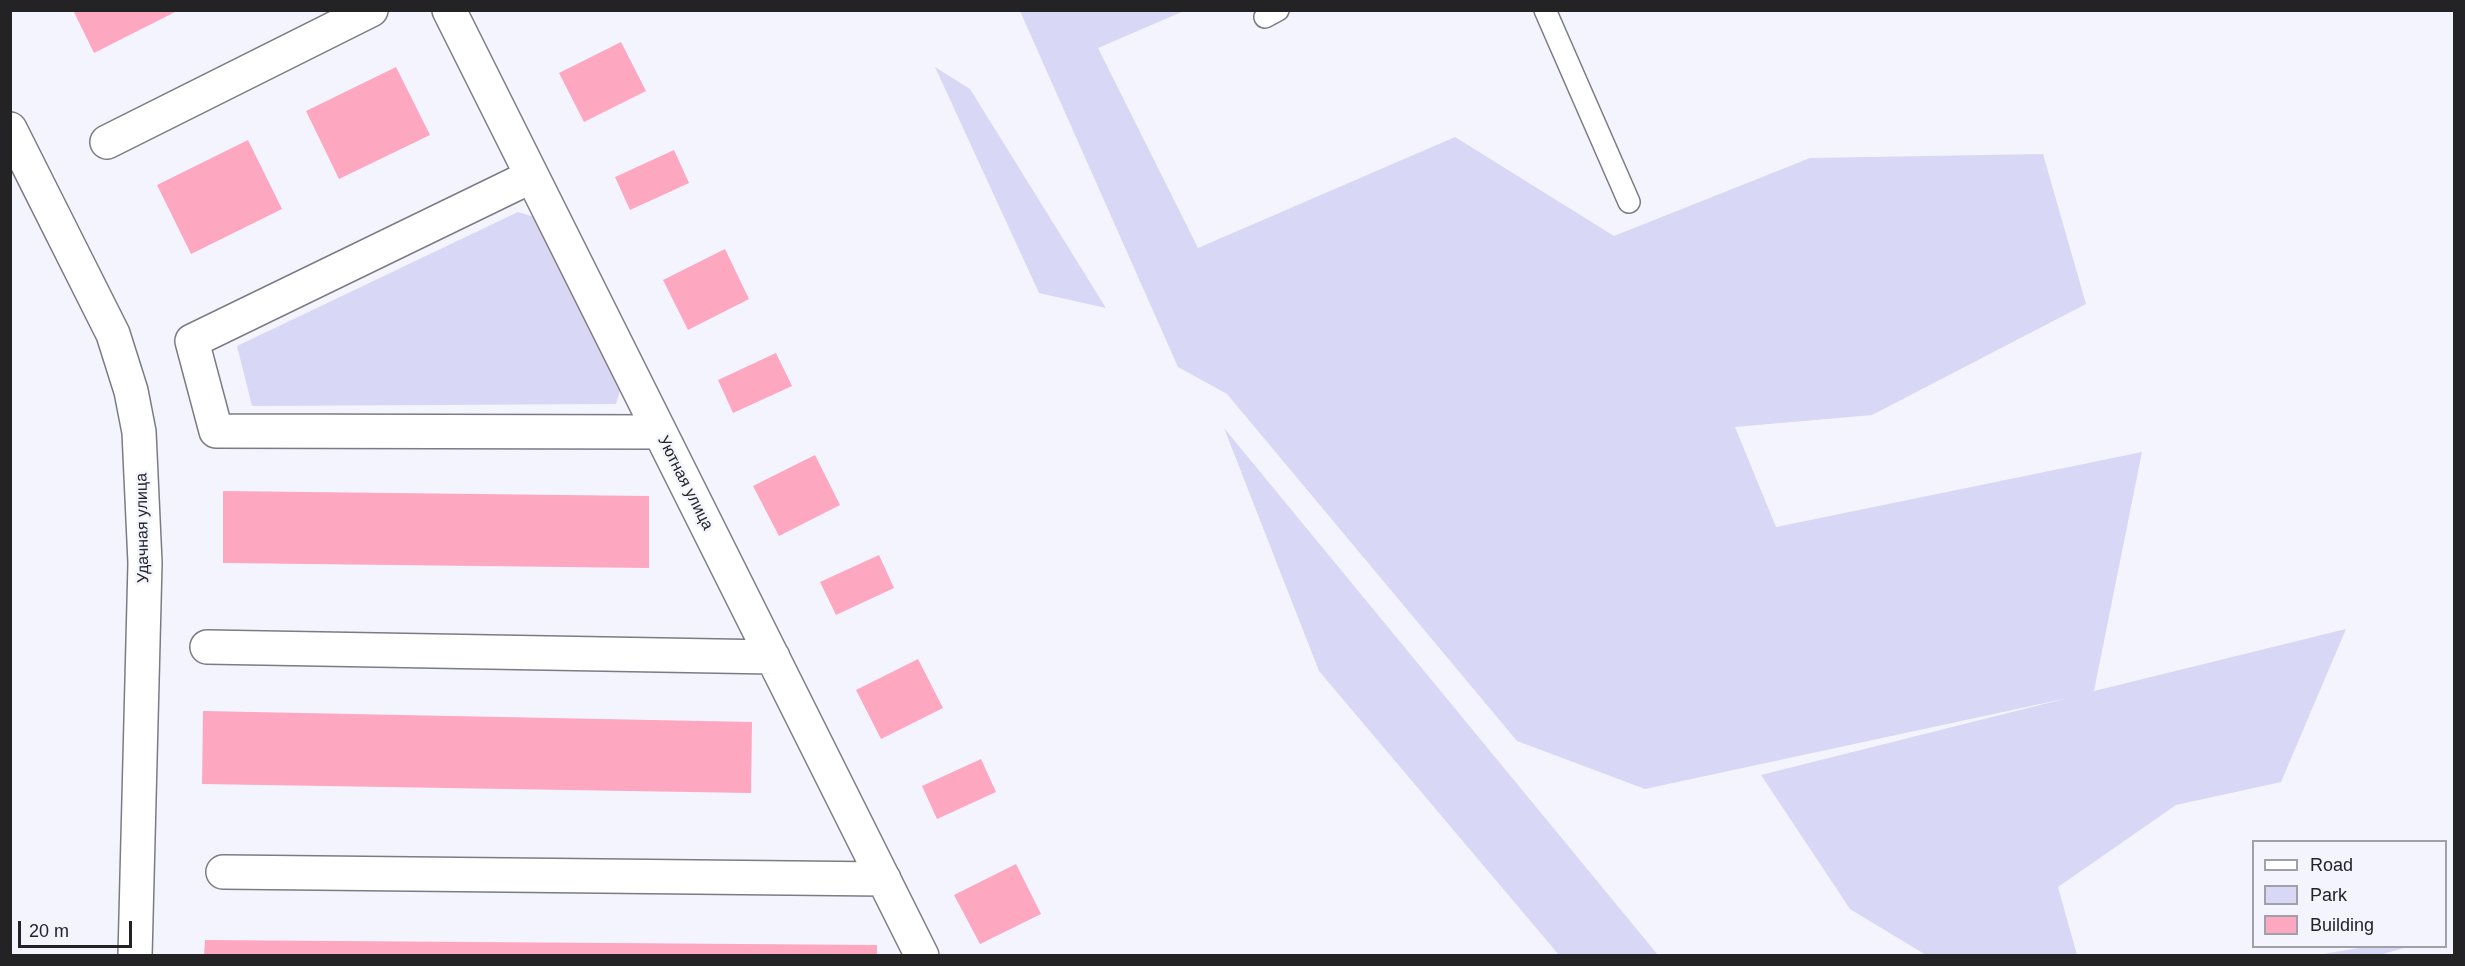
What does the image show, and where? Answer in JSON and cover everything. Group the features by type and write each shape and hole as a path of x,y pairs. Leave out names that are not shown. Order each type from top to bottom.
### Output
{"street":[{"path":"107,142 371,10"},
{"name":"Уютная улица","path":"449,10 922,956"},
{"name":"Удачная улица","path":"10,129 113,334 131,391 140,432 145,563 135,956"},
{"path":"532,176 192,341 216,431 660,432"},
{"path":"207,647 773,657"},
{"path":"223,872 884,879"}],"lane":[{"path":"1545,10 1629,201"}],"green space":[{"path":"1020,11 1184,11 1098,48 1198,248 1455,137 1614,236 1810,158 2043,154 2086,304 1872,415 1735,427 1776,527 2142,452 2094,691 2346,629 2281,782 2176,805 2058,887 2077,955 1926,955 1850,909 1761,775 2068,698 1645,789 1517,741 1227,394 1178,367"},
{"path":"935,67 970,89 1106,308 1039,293"},
{"path":"518,212 544,220 621,387 616,404 252,406 237,346"},
{"path":"1224,428 1658,955 1559,955 1319,671"},
{"path":"2359,948 2404,948 2379,955 2317,955"}],"building":[{"path":"73,10 179,10 94,53"},
{"path":"621,42 646,91 584,122 559,73"},
{"path":"396,67 430,135 339,179 306,111"},
{"path":"248,140 282,209 191,254 157,185"},
{"path":"674,150 689,183 630,210 615,177"},
{"path":"725,249 749,299 688,330 663,280"},
{"path":"776,353 792,386 733,413 718,380"},
{"path":"815,455 840,505 779,536 753,486"},
{"path":"223,491 649,496 649,568 223,563"},
{"path":"879,555 894,588 836,615 820,582"},
{"path":"918,659 943,708 881,739 856,690"},
{"path":"203,711 752,722 751,793 202,784"},
{"path":"981,759 996,792 937,819 922,786"},
{"path":"1016,864 1041,914 980,944 954,895"},
{"path":"205,940 877,945 877,956 204,956"}]}
